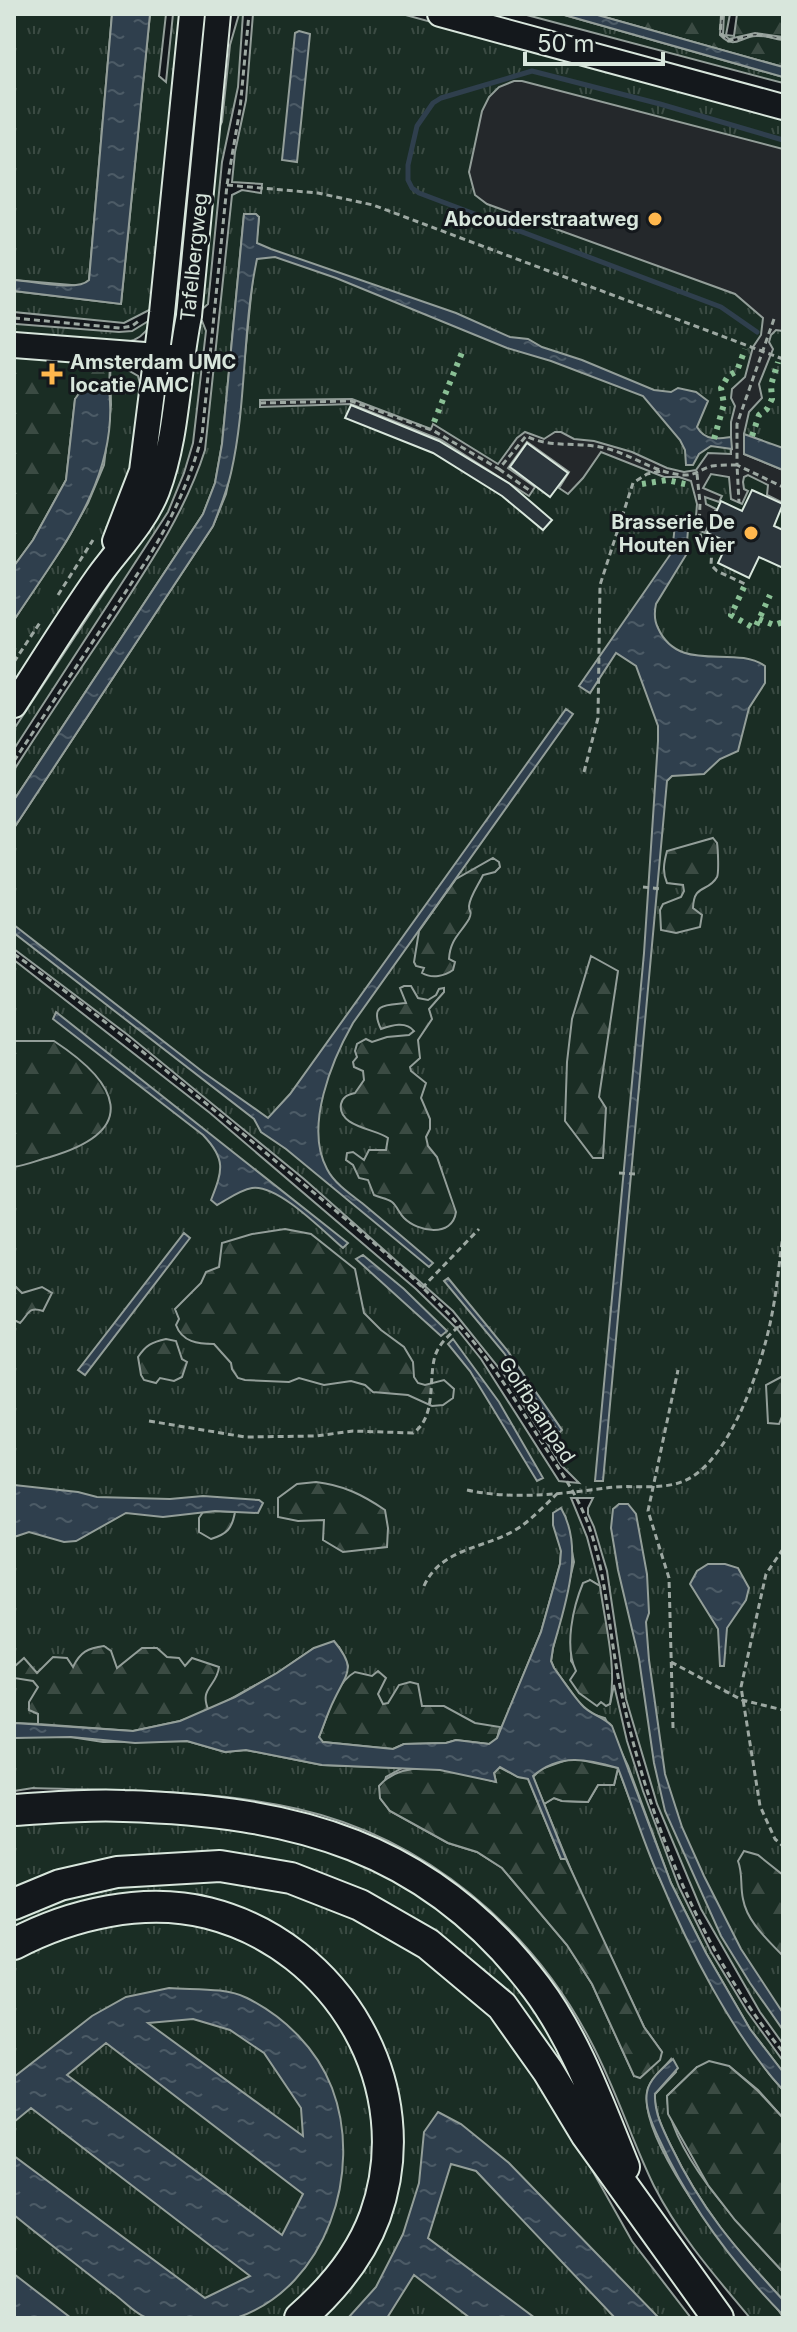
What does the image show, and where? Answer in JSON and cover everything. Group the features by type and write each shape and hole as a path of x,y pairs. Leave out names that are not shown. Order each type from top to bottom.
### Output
{"highway":[{"path":"14,1810 122,1805 257,1818 310,1829 359,1846 405,1869 453,1900 488,1932 536,1987 572,2045 648,2224"},
{"path":"14,1904 60,1885 117,1872 220,1866 291,1878 360,1905 428,1944 502,2006 648,2224 718,2318"},
{"path":"14,1944 69,1920 96,1913 163,1908 208,1913 254,1931 295,1955 318,1973 338,1995 363,2034 376,2072 387,2119 385,2171 375,2216 351,2264 328,2294 300,2318"}],"street":[{"name":"Tafelbergweg","path":"14,705 99,576 142,471 157,356 192,14"},
{"name":"Tafelbergweg","path":"157,356 189,316 218,14"},
{"path":"440,14 783,107"},
{"path":"14,345 157,356"}],"path":[{"path":"722,14 720,33 728,41 756,34 783,39"},
{"path":"227,185 318,193 373,205 783,359"},
{"path":"14,318 120,328 132,326 138,321 157,356"},
{"path":"739,503 737,428 774,319"},
{"path":"260,403 351,401 434,431 529,490"},
{"path":"499,469 526,436 550,445 600,447 632,457 661,471 686,476 711,467 737,465 783,487"},
{"path":"584,772 598,718 600,585 633,483 661,471"},
{"path":"697,474 699,532 702,541 712,547 711,565 745,584"},
{"path":"58,595 99,529"},
{"path":"14,662 40,622"},
{"path":"643,887 662,889"},
{"name":"Golfbaanpad","path":"14,954 210,1106 422,1288 500,1375 574,1493 585,1518 599,1561 628,1727 690,1902 720,1958 783,2052"},
{"path":"619,1173 635,1174"},
{"path":"422,1288 479,1229"},
{"path":"467,1490 494,1496 574,1493 684,1481 703,1469 714,1457 736,1418 762,1354 771,1320 783,1235"},
{"path":"149,1421 245,1437 316,1436 353,1431 413,1433 420,1429 425,1418 436,1354 441,1343 459,1326"},
{"path":"673,1728 669,1578 648,1511 678,1370"},
{"path":"424,1586 429,1575 456,1552 520,1527 558,1493"},
{"path":"783,1549 766,1574 741,1687 760,1806 775,1839 783,1846"},
{"path":"671,1662 742,1700 783,1710"}],"green space":[{"path":"14,14 112,14 89,280 83,286 14,280"},
{"path":"150,14 166,14 159,76 166,82 173,14 187,14 157,306 124,323 14,312 14,291 121,304"},
{"path":"239,14 243,14 238,87 222,162 208,304 200,311 218,129 222,122 230,45"},
{"path":"253,14 402,14 783,117 783,2044 760,2012 701,1909 657,1804 626,1699 607,1571 588,1514 593,1498 571,1498 587,1537 600,1586 590,1580 573,1620 571,1661 600,1701 610,1704 614,1685 643,1791 679,1887 711,1952 747,2011 783,2061 783,2072 750,2029 706,1953 671,1883 628,1766 605,1718 592,1714 581,1705 551,1661 574,1562 565,1515 559,1538 560,1564 541,1632 497,1739 323,1742 348,1666 339,1647 314,1648 277,1673 209,1711 64,1725 14,1723 14,960 210,1113 416,1289 457,1329 481,1359 559,1481 579,1483 561,1465 503,1373 453,1311 304,1179 128,1035 14,949 14,828 213,526 226,494 236,444 259,217 244,214 222,444 215,483 203,514 14,800 14,770 152,560 187,496 205,450 232,195 242,190 261,193 262,184 232,182 246,100"},
{"path":"523,14 561,14 783,77 783,83"},
{"path":"594,14 721,14 720,35 730,42 759,36 783,40 783,67"},
{"path":"724,14 730,14 726,35 734,36 737,14 783,14 783,37 755,33 729,39 723,34"},
{"path":"155,317 141,336 123,343 93,344 14,336 14,324 119,332 132,331"},
{"path":"195,321 202,321 206,331 193,443 168,512 14,749 14,729 138,541"},
{"path":"14,353 110,364 109,389 99,385 75,399 66,480 33,540 14,566"},
{"path":"110,364 119,365 138,376 147,410 117,525 14,686 14,620 66,542 88,503 104,465 111,405"},
{"path":"713,838 717,843 717,877 699,891 694,900 693,908 702,915 700,927 676,933 661,930 660,910 663,904 681,897 684,891 683,885 667,883 664,867 667,851"},
{"path":"493,858 500,867 483,875 473,894 470,916 450,952 449,959 455,962 453,970 438,976 422,973 424,968 416,966 414,962 419,931 456,879"},
{"path":"591,956 618,971 599,1097 606,1108 603,1158 593,1158 565,1121 572,1019"},
{"path":"411,986 418,998 428,1000 444,988 429,1009 432,1019 418,1040 420,1058 410,1067 426,1083 421,1098 430,1119 426,1137 428,1146 437,1157 456,1212 448,1226 434,1230 410,1223 392,1202 374,1195 368,1180 359,1178 353,1165 346,1160 347,1153 353,1152 364,1160 369,1150 386,1150 388,1138 345,1118 341,1104 344,1098 355,1093 364,1080 363,1071 354,1067 353,1062 357,1057 357,1044 366,1039 372,1042 409,1035 414,1031 403,1025 381,1029 378,1020 377,1014 382,1007 406,1003 400,988"},
{"path":"14,1041 54,1041 93,1073 105,1089 110,1105 109,1120 98,1133 79,1146 14,1167"},
{"path":"285,1229 311,1234 355,1269 364,1313 404,1347 413,1362 414,1377 418,1383 425,1385 444,1380 454,1389 453,1398 443,1405 432,1406 408,1395 373,1392 365,1385 351,1381 324,1385 299,1378 289,1382 245,1380 238,1378 231,1363 214,1344 197,1342 182,1335 176,1325 179,1319 175,1309 201,1283 206,1272 219,1267 222,1243"},
{"path":"14,1285 22,1293 42,1287 52,1293 43,1311 32,1310 20,1323 14,1320"},
{"path":"166,1339 176,1341 182,1359 187,1362 182,1377 174,1381 160,1378 156,1383 144,1380 138,1357 150,1345"},
{"path":"783,1376 783,1414 779,1424 768,1423 766,1385"},
{"path":"316,1482 352,1492 385,1510 387,1547 343,1552 323,1540 324,1520 298,1521 278,1517 278,1498 297,1484"},
{"path":"203,1512 235,1512 228,1530 211,1539 199,1532 199,1518"},
{"path":"590,1580 600,1586 610,1645 612,1690 610,1704 606,1706 601,1702 597,1706 579,1693 570,1680 576,1671 570,1639 573,1615 583,1583"},
{"path":"104,1646 111,1651 117,1668 142,1648 157,1648 167,1657 179,1658 185,1666 192,1658 219,1667 207,1692 209,1711 133,1731 38,1724 38,1714 29,1710 29,1702 38,1687 33,1681 14,1678 14,1667 24,1658 37,1673 53,1657 67,1658 73,1667 85,1652"},
{"path":"378,1671 386,1678 378,1694 383,1704 388,1703 399,1685 410,1682 418,1684 422,1706 444,1706 475,1723 500,1727 497,1739 489,1744 456,1740 404,1744 393,1749 323,1742 319,1737 332,1701 342,1684 355,1672 372,1676"},
{"path":"36,1736 103,1742 187,1741 225,1752 246,1750 322,1765 402,1768 386,1777 380,1798 390,1811 448,1843 477,1852 502,1868 567,1945 592,1984 634,2076 662,2052 644,2027 578,1887 544,1804 554,1798 588,1802 598,1785 614,1785 618,1768 658,1875 729,2013 783,2090 783,2118 758,2090 729,2066 697,2067 667,2096 671,2118 695,2166 730,2213 783,2272 783,2300 707,2209 682,2169 665,2133 655,2094 676,2072 671,2059 648,2089 648,2113 656,2136 684,2189 719,2239 783,2318 750,2318 686,2238 654,2186 600,2060 567,2000 506,1926 470,1894 431,1865 389,1842 345,1823 298,1809 266,1802 166,1792 33,1788 14,1791 14,1738"},
{"path":"572,1758 618,1768 614,1785 598,1785 588,1802 554,1798 544,1804 533,1777 541,1769"},
{"path":"499,1767 518,1777 528,1778 561,1859 566,1859 644,2027 662,2052 660,2060 640,2078 634,2076 592,1984 567,1945 502,1868 477,1852 448,1843 390,1811 380,1798 379,1786 390,1776 404,1771 434,1769 496,1782 494,1773"},
{"path":"14,1813 235,1819 411,1880 528,1983 589,2090 537,2072 632,2241 691,2318 14,2318"},
{"path":"744,1851 758,1855 783,1875 783,1956 759,1930 745,1907 738,1861"},
{"path":"709,2061 729,2066 783,2118 783,2272 735,2220 708,2185 668,2114 667,2096 697,2067"}],"shaded area":[{"name":"Abcouderstraatweg","path":"514,81 783,149 783,331 776,330 771,335 769,342 773,349 759,384 762,398 749,412 744,454 783,470 783,503 767,495 768,485 748,475 744,477 744,489 748,491 742,504 731,499 729,477 711,474 703,488 722,496 719,502 705,497 706,504 716,509 705,533 695,529 697,504 691,481 664,477 601,452 568,494 559,488 569,472 527,442 508,468 535,487 529,496 441,440 351,404 260,407 260,400 352,399 431,429 433,424 498,464 525,432 544,439 561,432 574,439 594,441 632,452 684,472 696,470 708,453 731,454 731,422 735,406 731,398 732,389 745,377 753,347 761,335 763,318 735,294 487,204 475,195 469,172 482,111 499,87"}],"water":[{"path":"112,14 150,14 121,304 14,291 14,280 65,286 89,280"},
{"path":"561,14 594,14 783,67 783,77"},
{"path":"295,33 310,34 297,162 282,160"},
{"path":"244,214 259,217 257,243 271,249 456,313 510,337 528,339 654,390 671,392 678,388 696,392 708,401 697,427 700,432 708,437 731,437 732,449 711,446 699,454 693,465 686,465 685,450 680,440 643,396 507,348 336,278 275,257 257,259 236,447 231,473 213,526 14,828 14,800 203,514 215,483 222,444"},
{"path":"91,385 109,389 110,422 96,483 67,540 14,620 14,566 33,540 66,480 75,399 82,389"},
{"path":"744,434 783,448 783,470 744,454"},
{"path":"676,516 689,517 686,555 656,604 658,628 667,642 679,651 693,655 738,657 765,666 765,683 749,708 738,751 720,759 704,774 672,776 667,781 603,1481 595,1481 644,953 658,726 636,666 616,653 590,693 579,686 672,552"},
{"path":"566,709 573,714 353,1023 329,1074 324,1094 318,1134 330,1174 433,1263 429,1267 286,1149 261,1132 254,1119 14,933 14,925 203,1072 268,1118 290,1094"},
{"path":"56,1012 348,1243 343,1248 300,1210 275,1193 263,1189 248,1189 217,1205 211,1200 220,1165 210,1143 53,1019"},
{"path":"184,1233 190,1238 85,1375 78,1370"},
{"path":"363,1255 447,1331 441,1336 356,1259"},
{"path":"448,1278 507,1350 562,1430 559,1433 504,1353 444,1281"},
{"path":"453,1339 499,1402 543,1478 537,1481 470,1371 448,1344"},
{"path":"14,1485 97,1497 170,1499 203,1496 259,1500 263,1503 258,1513 215,1511 163,1517 126,1513 76,1541 64,1542 29,1532 14,1537"},
{"path":"619,1504 628,1504 636,1514 647,1574 649,1660 665,1774 682,1827 704,1876 741,1949 783,2013 783,2030 721,1936 665,1811 654,1763 639,1659 611,1528 613,1509"},
{"path":"561,1508 572,1541 572,1559 567,1596 551,1661 581,1704 612,1726 671,1883 706,1953 750,2029 783,2072 783,2090 746,2043 698,1960 653,1864 618,1768 574,1760 553,1764 533,1776 566,1859 561,1859 528,1779 500,1767 494,1773 496,1782 440,1770 322,1765 246,1750 225,1752 187,1741 135,1743 71,1737 14,1738 14,1723 133,1731 180,1721 235,1697 314,1648 334,1641 346,1658 348,1670 319,1737 323,1742 393,1749 404,1744 456,1740 489,1744 497,1738 541,1632 560,1564 561,1551 553,1525 553,1513"},
{"path":"708,1564 738,1568 749,1588 746,1600 727,1628 724,1666 720,1666 718,1629 690,1584 697,1571"},
{"path":"169,1988 238,1994 274,2015 309,2047 332,2088 341,2121 343,2155 340,2189 330,2222 315,2253 295,2280 269,2302 239,2317 194,2320 144,2317 14,2215 14,2156 205,2298 250,2276 31,2108 14,2122 14,2077 92,2016 126,1997","holes":["193,2019 230,2030 264,2053 301,2108 303,2136 148,2023","106,2043 303,2194 282,2235 67,2075"]},
{"path":"673,2059 678,2068 655,2094 662,2127 682,2169 707,2209 783,2300 783,2315 746,2275 713,2232 684,2187 654,2128 646,2098 648,2087"},
{"path":"438,2112 461,2124 509,2163 659,2318 615,2318 476,2171 451,2164 428,2238 535,2318 470,2318 414,2275 387,2318 348,2318 376,2287 403,2234 419,2183 424,2132"},
{"path":"14,2274 71,2318 14,2318"}],"building":[{"path":"351,405 439,441 510,484 552,520 543,530 502,496 433,453 345,418"},
{"path":"527,443 568,473 550,497 510,467"},
{"path":"752,490 783,504 774,526 783,530 783,568 759,557 749,578 718,563 728,542 707,533 721,501 742,511"}],"waterway":[{"path":"757,332 721,307 419,193 408,180 408,165 417,126 433,103 532,71 783,140"}],"hedge":[{"path":"714,439 724,404 721,388 728,376 737,371 745,349"},
{"path":"434,422 463,350"},
{"path":"752,436 759,415 767,409 772,399 771,385 778,362"},
{"path":"642,484 667,480 689,485"},
{"path":"744,587 731,615 752,627 756,626 770,595"},
{"path":"759,619 774,625 783,622"}],"place":[{"name":"Abcouderstraatweg","path":"655,219"},
{"name":"Amsterdam UMC locatie AMC","path":"52,374"},
{"name":"Brasserie De Houten Vier","path":"751,533"}]}
